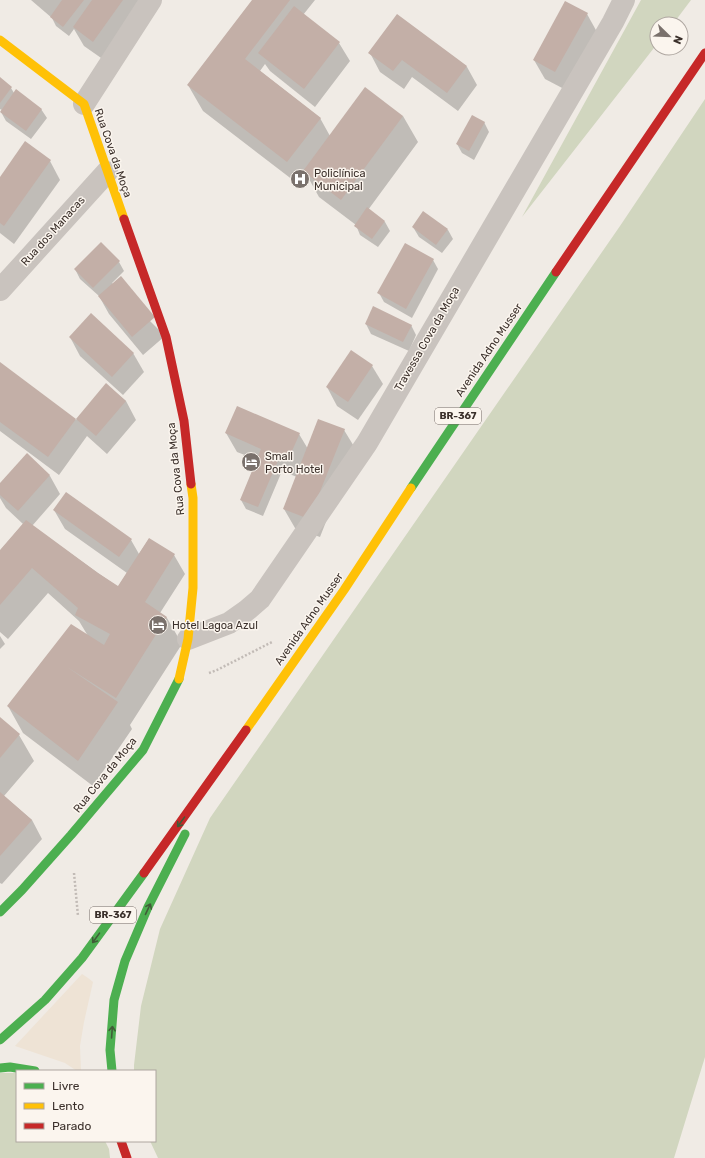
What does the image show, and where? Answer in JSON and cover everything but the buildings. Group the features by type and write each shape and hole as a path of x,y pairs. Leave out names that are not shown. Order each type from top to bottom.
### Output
{"main road":[{"name":"Rua Cova da Moça","path":"0,40 84,104 166,337 184,421 193,498 193,588 188,639 178,682 143,750 71,835 22,890 0,912"},
{"name":"Avenida Adno Musser","path":"0,1040 45,1000 82,958 212,779 344,590 453,424 705,53"},
{"name":"Avenida Adno Musser","path":"112,1070 110,1050 114,1000 125,961 148,907 212,779"},
{"path":"0,1068 10,1067 29,1070"},
{"path":"119,1158 120,1142"},
{"path":"120,1142 127,1158"}],"street":[{"path":"84,104 151,0"},
{"name":"Travessa Cova da Moça","path":"188,639 229,623 246,611 260,598 367,443 613,22 624,0"},
{"name":"Rua dos Manacas","path":"0,290 107,172"}],"path":[{"path":"178,682 217,670 277,639"},
{"path":"71,835 82,958"}],"green space":[{"path":"641,0 691,0 679,16 649,16 649,54 522,217"},
{"path":"705,99 705,1057 674,1158 158,1158 150,1142 156,1142 156,1070 134,1070 141,1006 160,929 210,818 620,226"},
{"path":"0,1073 16,1073 16,1142 106,1142 109,1149 110,1158 0,1158"}],"shaded area":[{"path":"82,974 93,982 80,1046 81,1070 76,1070 65,1063 15,1046"}],"traffic: fast":[{"path":"411,488 556,272"},
{"path":"0,912 22,890 71,835 143,750 179,679"},
{"path":"112,1070 110,1050 114,1000 125,961 148,907 185,834"},
{"path":"0,1040 45,1000 82,958 144,873"},
{"path":"0,1068 10,1067 29,1070"}],"traffic: slow":[{"path":"0,40 84,104 124,219"},
{"path":"179,679 188,639 193,588 193,498 191,484"},
{"path":"246,730 344,590 411,488"}],"traffic: jam":[{"path":"556,272 705,53"},
{"path":"124,219 166,337 184,421 191,484"},
{"path":"144,873 246,730"},
{"path":"121,1142 127,1158"}],"place":[{"name":"Policlínica Municipal","path":"300,179"},
{"name":"Small Porto Hotel","path":"251,462"},
{"name":"Hotel Lagoa Azul","path":"158,625"}]}
